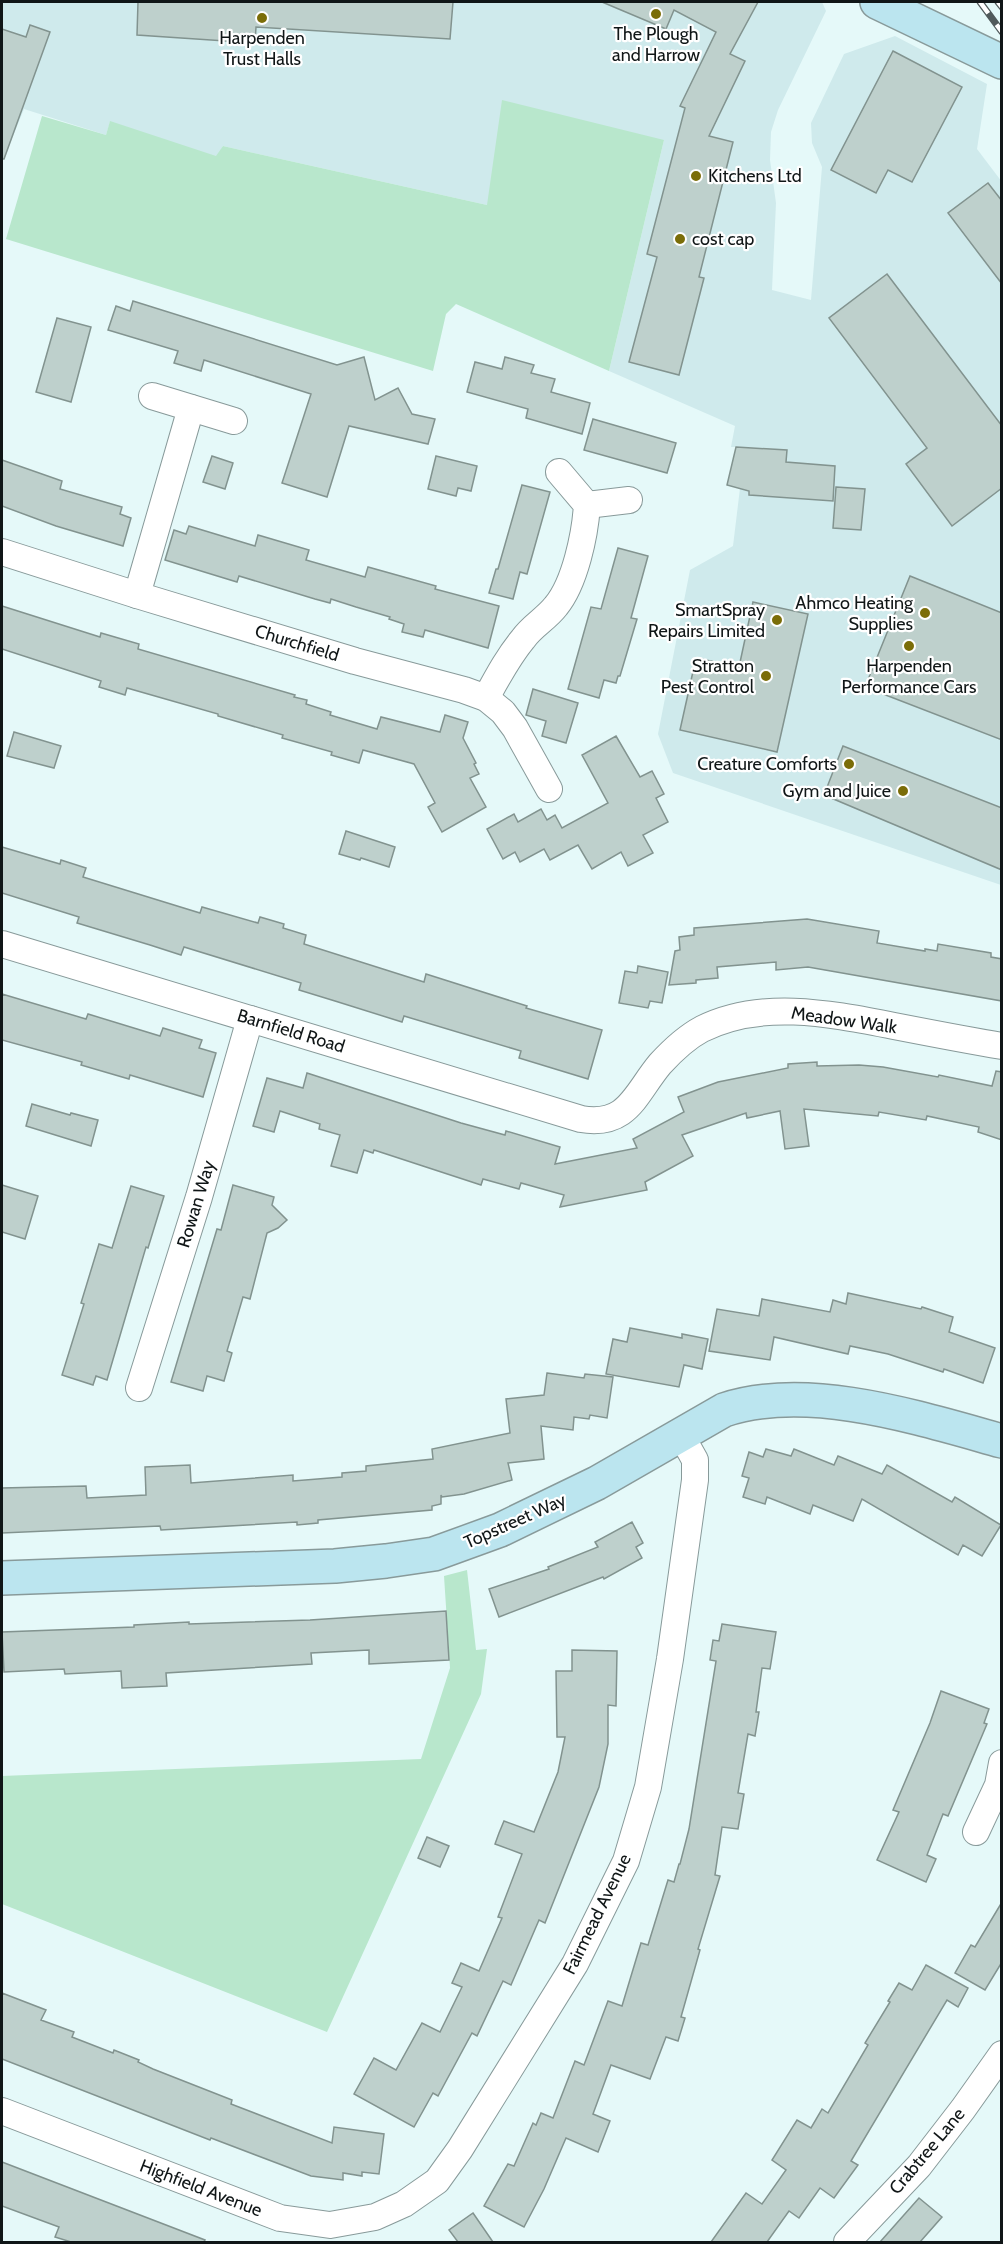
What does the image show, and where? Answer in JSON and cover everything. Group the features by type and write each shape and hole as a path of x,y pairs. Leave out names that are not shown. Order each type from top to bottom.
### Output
{"street":[{"path":"878,2 1002,62"},
{"path":"152,396 234,421"},
{"path":"137,595 191,408"},
{"path":"486,698 510,656 525,636 558,605 569,586 586,523 587,505 559,472"},
{"path":"587,505 629,500"},
{"name":"Churchfield","path":"2,552 355,661 486,698 503,712 515,728 549,789"},
{"name":"Barnfield Road","path":"2,944 581,1119"},
{"name":"Meadow Walk","path":"581,1119 595,1121 608,1119 620,1113 632,1104 660,1064 701,1030 730,1019 759,1013 791,1011 836,1015 1002,1046"},
{"name":"Rowan Way","path":"139,1388 199,1197 250,1019"},
{"name":"Topstreet Way","path":"2,1578 335,1566 386,1562 434,1554 500,1530 597,1483 724,1410 767,1400 848,1405 910,1416 1002,1441"},
{"name":"Fairmead Avenue","path":"404,2204 437,2181 460,2149 575,1964 626,1861 648,1787 670,1659 695,1480 695,1460 681,1436"},
{"path":"976,1832 1000,1778"},
{"name":"Crabtree Lane","path":"847,2242 919,2166 1002,2054"},
{"name":"Highfield Avenue","path":"2,2111 280,2218 330,2225 375,2217 404,2204"}],"shaded area":[{"path":"2,2 822,2 826,11 778,110 771,132 770,160 776,203 772,290 811,300 822,167 812,143 811,123 844,54 895,36 987,84 977,149 1002,182 1001,885 673,773 658,734 690,570 733,546 745,447 731,447 735,426 609,371 664,140 487,205 223,146 217,157 110,122 106,135 24,109 7,151 2,149"}],"green space":[{"path":"502,100 664,140 609,371 456,304 446,314 433,371 6,239 42,116 106,135 110,121 216,156 223,146 487,205"},
{"path":"467,1570 476,1650 487,1649 481,1694 327,2032 2,1904 2,1776 421,1759 450,1668 444,1576"}],"building":[{"path":"138,2 453,2 450,39 256,27 255,43 137,35"},
{"path":"602,2 758,2 730,54 745,61 709,136 733,142 699,277 704,278 679,375 629,362 657,257 647,254 685,108 680,106 716,32 674,10 666,29"},
{"path":"30,25 50,32 4,159 2,159 2,29 26,37"},
{"path":"893,51 962,87 912,182 888,170 876,193 831,170"},
{"path":"988,183 1002,201 1002,284 948,213"},
{"path":"887,274 1002,426 1002,488 952,526 906,464 927,448 829,318"},
{"path":"133,301 337,365 364,357 375,400 398,388 412,414 435,419 428,444 349,426 327,497 282,483 311,394 204,360 201,371 174,363 178,351 108,330 116,306 130,311"},
{"path":"57,318 91,327 71,402 36,392"},
{"path":"505,357 534,365 531,373 555,379 551,392 590,403 582,434 526,418 528,409 467,392 475,362 502,369"},
{"path":"593,419 676,443 667,473 584,450"},
{"path":"736,447 787,450 786,462 835,466 833,501 749,495 749,491 727,485"},
{"path":"212,456 233,463 225,489 203,482"},
{"path":"436,456 477,466 471,491 458,488 456,496 428,489"},
{"path":"2,460 62,481 60,489 122,507 120,514 131,518 123,546 56,526 2,506"},
{"path":"522,485 550,492 527,574 520,572 513,599 489,593"},
{"path":"836,487 865,489 861,530 833,528"},
{"path":"189,526 255,546 258,535 309,550 306,560 365,577 368,567 436,586 435,589 499,606 488,648 425,630 423,637 402,632 404,624 389,619 390,617 331,599 330,603 239,576 237,582 165,560 174,530 186,534"},
{"path":"618,548 648,556 631,618 637,619 620,676 616,683 604,680 599,698 568,689 591,607 601,609"},
{"path":"910,576 1002,613 1002,740 865,687"},
{"path":"753,602 808,614 777,752 680,730 696,658 739,667"},
{"path":"2,606 100,637 101,633 139,644 138,649 295,695 294,697 307,700 306,704 331,712 330,715 377,729 381,717 440,732 445,715 468,722 463,738 479,774 470,778 486,807 442,832 428,807 435,803 414,764 363,750 359,763 331,755 332,752 282,738 283,735 218,716 218,714 127,688 125,695 99,687 101,681 2,649"},
{"path":"533,689 578,703 566,743 542,736 546,721 526,715"},
{"path":"14,732 61,746 54,768 7,756"},
{"path":"616,736 640,777 652,771 664,794 656,798 668,822 643,835 653,853 628,866 621,852 592,869 578,845 550,860 544,849 520,862 515,852 503,859 487,829 514,814 518,822 541,809 547,820 555,815 562,828 608,803 582,755"},
{"path":"843,746 1002,808 1002,870 824,795"},
{"path":"346,831 395,847 389,867 339,854"},
{"path":"2,847 60,864 61,860 86,868 83,877 200,913 202,907 258,923 260,917 284,924 283,928 306,935 304,944 424,982 426,974 527,1006 526,1008 602,1030 588,1079 519,1058 521,1051 404,1016 402,1022 299,990 301,983 184,947 181,955 77,923 79,917 2,893"},
{"path":"807,919 879,931 877,943 925,951 925,949 937,951 938,944 991,953 991,957 1002,959 1002,1001 808,967 776,970 776,962 717,967 718,978 696,980 696,983 669,985 675,951 680,950 679,937 694,935 694,928"},
{"path":"638,966 668,972 662,1003 650,1001 648,1008 619,1003 625,971 637,973"},
{"path":"2,994 86,1019 88,1014 160,1036 163,1028 202,1040 199,1048 216,1053 203,1097 130,1075 129,1079 81,1065 82,1062 2,1040"},
{"path":"817,1062 817,1066 883,1067 992,1086 996,1071 1002,1072 1002,1140 978,1132 979,1127 927,1116 926,1120 879,1112 878,1116 804,1109 809,1146 785,1149 780,1111 747,1118 746,1113 682,1135 693,1156 645,1182 647,1190 560,1207 564,1195 521,1183 519,1189 483,1179 481,1185 374,1150 373,1153 364,1150 357,1173 331,1166 340,1135 319,1129 320,1124 280,1111 274,1132 253,1126 267,1078 303,1088 307,1073 461,1123 505,1135 506,1131 560,1147 555,1164 637,1148 633,1139 684,1112 678,1097 718,1082 788,1068 788,1064"},
{"path":"32,1104 98,1120 91,1146 26,1126"},
{"path":"2,1185 38,1196 25,1239 2,1232"},
{"path":"233,1185 274,1197 272,1205 287,1220 278,1228 267,1233 250,1299 243,1297 227,1351 232,1353 224,1381 207,1376 203,1391 171,1382 217,1229 221,1230"},
{"path":"131,1186 164,1196 148,1248 146,1247 107,1380 96,1376 93,1385 62,1375 84,1304 81,1303 99,1244 112,1248"},
{"path":"848,1293 921,1309 922,1307 953,1317 949,1332 995,1348 983,1383 944,1369 943,1372 888,1354 850,1346 848,1354 774,1337 770,1360 709,1351 717,1309 759,1316 762,1299 830,1312 833,1300 846,1304"},
{"path":"630,1328 682,1338 682,1334 708,1339 702,1369 684,1365 679,1387 606,1374 613,1339 627,1342"},
{"path":"547,1373 584,1378 585,1374 613,1377 607,1418 590,1415 589,1419 574,1417 573,1430 541,1426 544,1459 508,1463 512,1480 464,1494 442,1497 441,1495 441,1504 432,1506 432,1510 318,1520 318,1523 297,1525 297,1522 161,1530 160,1526 2,1533 2,1488 86,1486 87,1498 146,1495 145,1467 190,1465 191,1483 293,1475 293,1481 342,1477 342,1473 366,1471 366,1466 433,1459 432,1449 510,1433 506,1399 544,1395"},
{"path":"766,1449 791,1456 794,1449 834,1465 838,1456 882,1474 887,1465 952,1502 955,1497 1001,1525 982,1556 963,1545 958,1555 862,1499 853,1521 813,1505 810,1514 767,1497 765,1504 743,1497 749,1478 742,1476 749,1452 763,1457"},
{"path":"632,1522 643,1543 636,1547 642,1558 604,1579 603,1577 499,1617 489,1589 549,1569 548,1567 598,1547 595,1542"},
{"path":"446,1611 449,1660 369,1664 369,1650 311,1653 312,1664 166,1673 167,1686 122,1688 121,1671 65,1674 64,1669 4,1672 2,1632 134,1627 134,1625 189,1622 189,1624 310,1620"},
{"path":"722,1624 776,1632 770,1669 762,1668 755,1736 748,1734 738,1793 744,1794 738,1829 722,1827 715,1875 720,1876 698,1949 700,1950 681,2017 685,2018 678,2041 666,2037 650,2079 611,2065 593,2114 610,2121 598,2152 566,2138 544,2189 524,2227 484,2206 508,2164 514,2166 533,2123 536,2125 541,2113 553,2118 575,2061 584,2065 608,2001 622,2006 641,1943 648,1945 668,1880 674,1882 689,1829 716,1661 710,1660 713,1640 719,1641"},
{"path":"572,1650 617,1651 616,1706 608,1705 608,1744 599,1787 545,1923 539,1920 511,1985 503,1981 477,2036 472,2033 438,2096 433,2093 414,2127 354,2094 374,2058 396,2070 422,2023 440,2032 462,1987 452,1983 461,1963 479,1971 502,1918 498,1917 522,1854 495,1844 499,1833 504,1821 534,1832 558,1772 565,1737 557,1737 556,1671 572,1671"},
{"path":"941,1691 989,1709 984,1723 987,1724 948,1816 943,1814 927,1855 936,1859 926,1882 877,1860 899,1812 893,1810"},
{"path":"427,1837 449,1846 440,1867 418,1858"},
{"path":"1002,1902 1002,1962 985,1990 955,1973 971,1945 975,1947"},
{"path":"926,1965 968,1988 958,2007 947,2000 851,2161 858,2165 834,2198 820,2188 799,2218 789,2211 767,2242 711,2242 746,2193 762,2204 786,2170 772,2160 797,2120 811,2128 822,2109 828,2113 868,2045 865,2043 899,1983 912,1990"},
{"path":"2,1993 46,2010 41,2020 74,2032 72,2037 113,2053 114,2050 139,2060 138,2062 153,2069 232,2100 231,2104 332,2143 334,2127 384,2134 379,2174 362,2172 362,2176 343,2173 343,2180 311,2176 211,2138 210,2140 2,2059"},
{"path":"2,2162 205,2240 204,2242 71,2242 55,2237 59,2227 2,2206"},
{"path":"919,2198 942,2217 920,2242 880,2242"},
{"path":"473,2213 493,2242 458,2242 449,2230"}],"railway":[{"path":"980,2 1002,32"},
{"path":"998,2 1002,7"}],"place":[{"name":"The Plough and Harrow","path":"656,14"},
{"name":"Harpenden Trust Halls","path":"262,18"},
{"name":"Kitchens Ltd","path":"696,176"},
{"name":"cost cap","path":"680,239"},
{"name":"Ahmco Heating Supplies","path":"925,613"},
{"name":"SmartSpray Repairs Limited","path":"777,620"},
{"name":"Harpenden Performance Cars","path":"909,646"},
{"name":"Stratton Pest Control","path":"766,676"},
{"name":"Creature Comforts","path":"849,764"},
{"name":"Gym and Juice","path":"903,791"}]}
